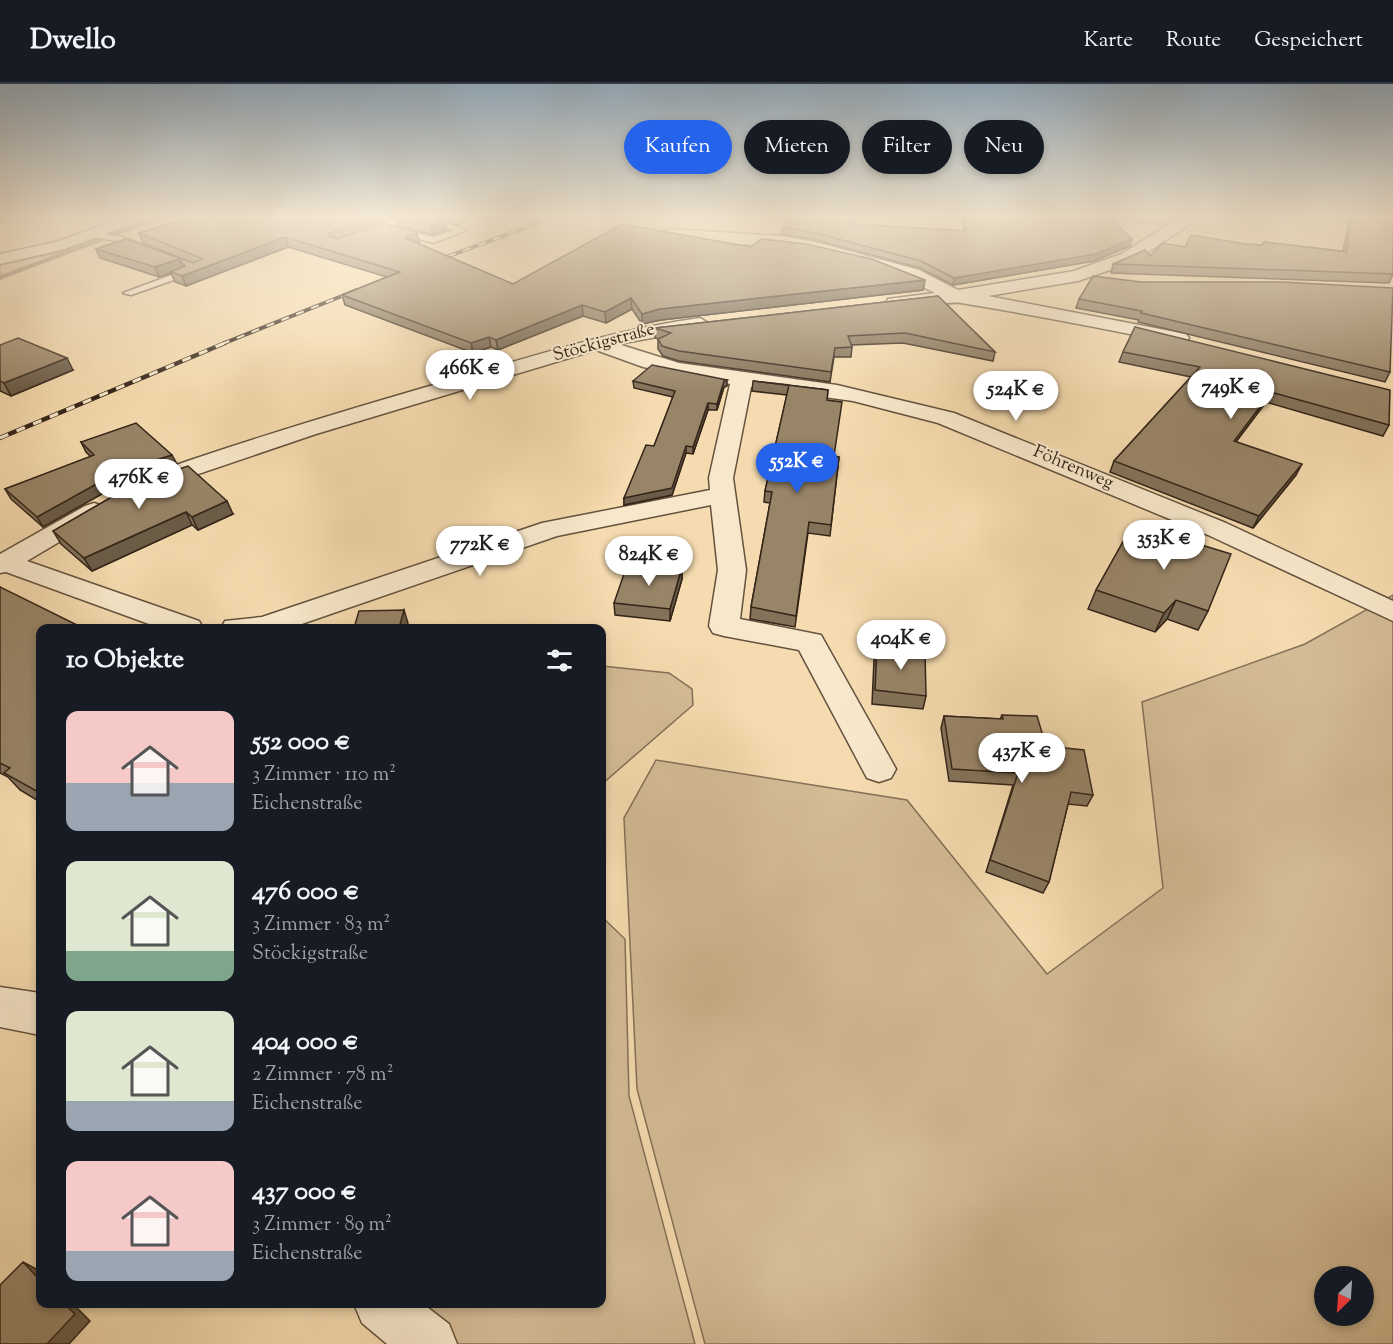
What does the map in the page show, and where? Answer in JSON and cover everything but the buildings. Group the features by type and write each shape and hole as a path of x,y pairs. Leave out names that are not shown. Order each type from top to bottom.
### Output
{"street":[{"path":"915,275 956,296 1068,315 1202,344"},
{"path":"873,305 956,296 1081,275"},
{"path":"1078,276 1118,282"},
{"name":"Stöckigstraße","path":"3,564 124,494 195,466 369,411 597,344 661,328 720,322"},
{"name":"Föhrenweg","path":"597,344 621,355 742,380 864,397 905,406 973,427 1217,529 1393,612"},
{"path":"742,380 721,478 732,570 724,627 810,642 879,769"},
{"path":"273,624 551,529 723,495"},
{"path":"3,564 176,624"},
{"path":"0,1007 36,1013"},
{"path":"386,1308 429,1344"}],"lane":[{"path":"128,292 180,275"}],"shaded area":[{"path":"1393,595 1393,1344 705,1344 637,1089 624,818 656,760 907,800 1047,974 1163,888 1142,702 1305,644"},
{"path":"606,666 669,673 692,689 693,705 606,781"},
{"path":"606,921 625,939 629,1096 695,1344 453,1344 421,1308 606,1308"}],"waterway":[{"path":"0,278 9,275"}],"railway":[{"path":"222,344 357,290"},
{"path":"0,438 225,343"}]}
